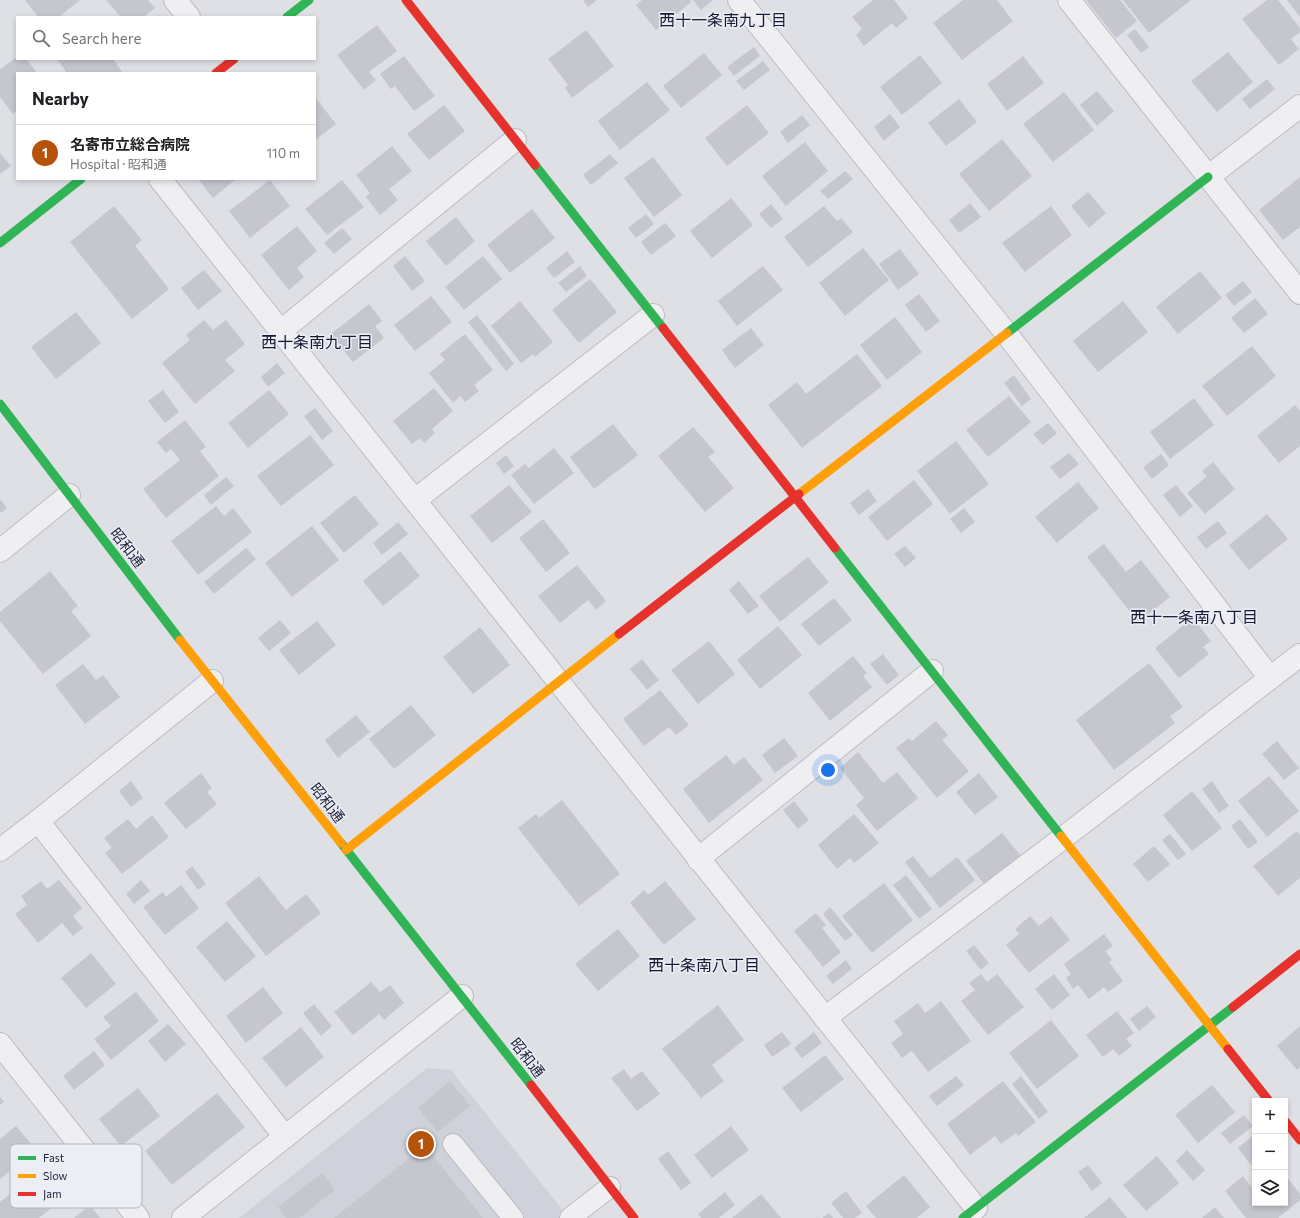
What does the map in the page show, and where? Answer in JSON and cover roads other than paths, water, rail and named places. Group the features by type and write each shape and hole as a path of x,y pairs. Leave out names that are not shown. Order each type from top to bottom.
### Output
{"street":[{"path":"175,0 188,16"},
{"path":"288,16 309,0"},
{"path":"406,0 1267,1098"},
{"path":"739,0 1006,333 1270,678"},
{"path":"1069,0 1300,293"},
{"path":"346,850 558,681 795,496 1300,106"},
{"path":"281,331 515,140"},
{"path":"0,242 80,180"},
{"path":"161,180 825,1018 970,1213 1300,954"},
{"path":"414,500 653,315"},
{"name":"昭和通","path":"0,404 212,681 462,996 634,1218"},
{"path":"0,550 69,495"},
{"path":"825,1018 1063,838 1300,655"},
{"path":"698,858 932,671"},
{"path":"0,850 212,681"},
{"path":"38,821 285,1137"},
{"path":"183,1218 462,996"},
{"path":"0,1044 79,1144"},
{"path":"1288,1125 1300,1140"},
{"path":"130,1208 138,1218"}],"lane":[{"path":"452,1144 513,1218"},
{"path":"570,1218 610,1187"}],"place":[{"name":"名寄市立総合病院","path":"421,1144"}],"district":[{"name":"西十一条南九丁目","path":"723,20"},
{"name":"西十条南九丁目","path":"317,342"},
{"name":"西十一条南八丁目","path":"1194,617"},
{"name":"西十条南八丁目","path":"704,965"}]}
